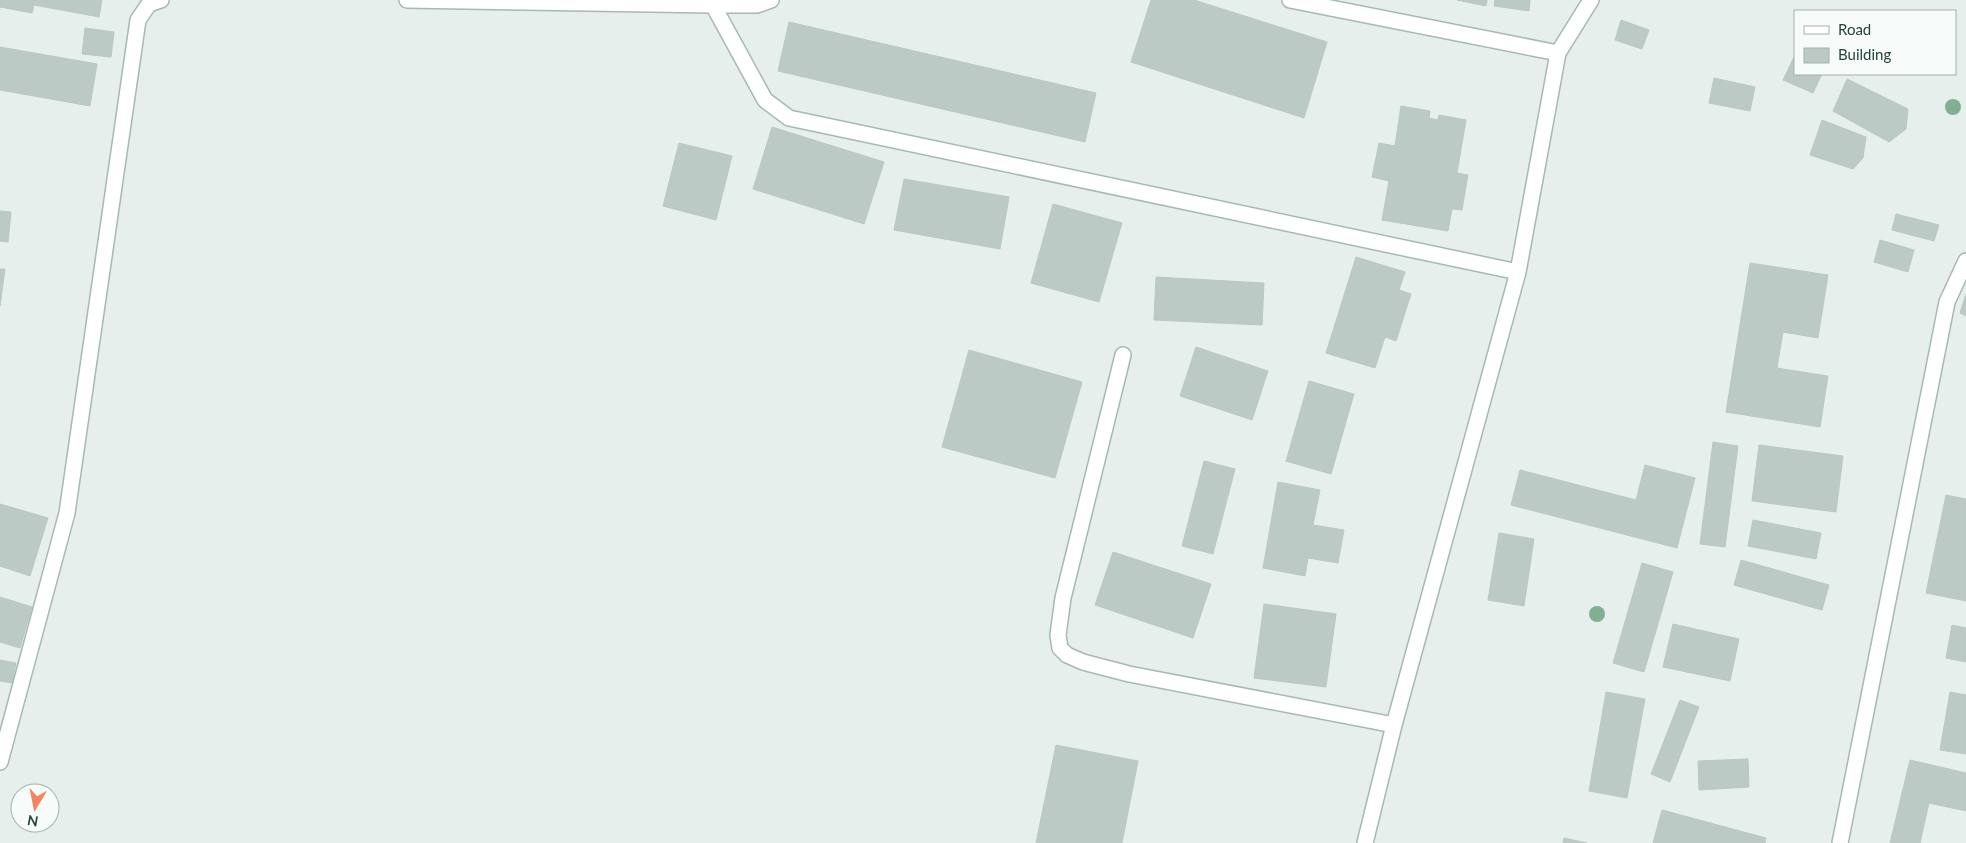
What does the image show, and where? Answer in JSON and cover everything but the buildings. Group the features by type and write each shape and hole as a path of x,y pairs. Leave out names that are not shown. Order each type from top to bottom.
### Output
{"street":[{"path":"0,762 66,513 138,20 149,4 161,0"},
{"path":"407,0 713,6 757,5 771,0"},
{"path":"1290,0 1558,54"},
{"path":"1365,843 1394,725 1518,272 1558,54 1591,0"},
{"path":"713,6 765,100 789,118 1518,272"},
{"path":"1840,843 1947,302 1966,261"},
{"path":"1122,354 1063,598 1058,635 1060,648 1067,656 1082,662 1129,674 1394,725"}]}
